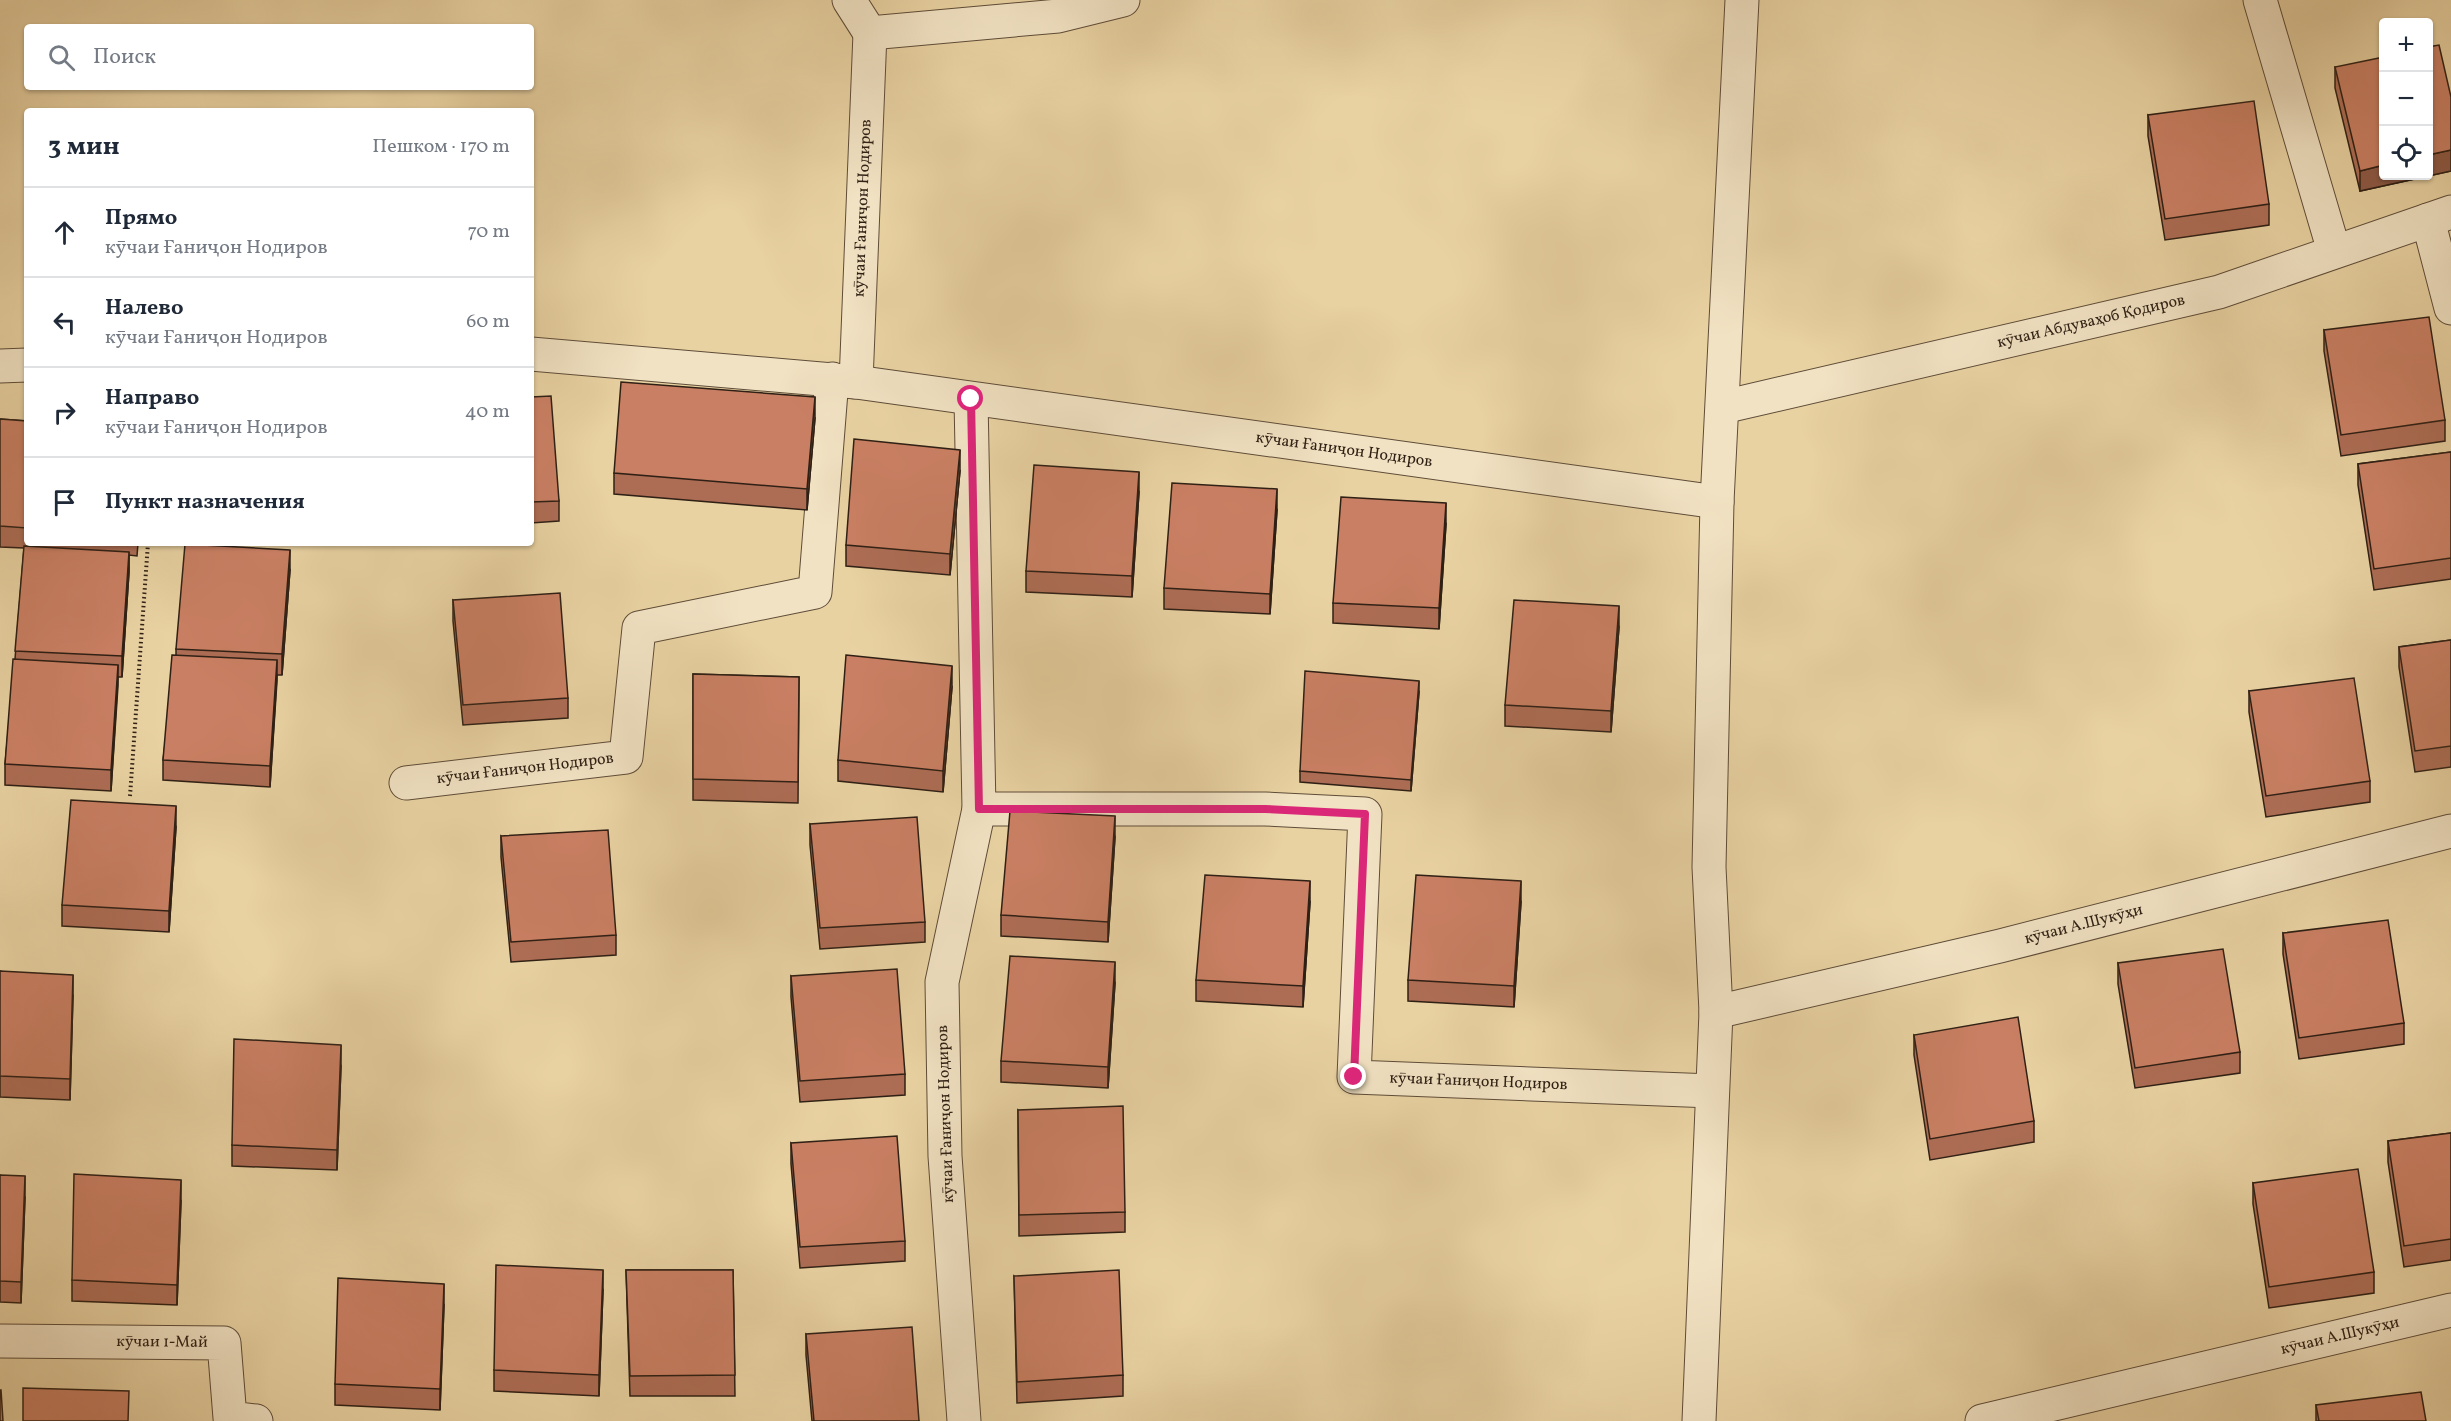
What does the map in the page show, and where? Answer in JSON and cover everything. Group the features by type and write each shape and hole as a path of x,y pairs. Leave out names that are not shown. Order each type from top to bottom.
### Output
{"street":[{"path":"849,0 870,33 981,11 1058,16 1123,0"},
{"path":"1699,1421 1716,1012 1709,867 1718,502 1742,0"},
{"path":"2260,0 2334,251"},
{"name":"кӯчаи Ғаниҷон Нодиров","path":"406,783 626,757 639,628 815,592 844,381 870,33"},
{"path":"2439,216 2451,308"},
{"name":"кӯчаи Абдуваҳоб Қодиров","path":"1723,407 2219,292 2439,216"},
{"name":"кӯчаи Ғаниҷон Нодиров","path":"534,354 844,381 1718,502"},
{"path":"0,366 24,365"},
{"name":"кӯчаи Ғаниҷон Нодиров","path":"964,1421 945,1156 942,982 979,809 971,399"},
{"name":"кӯчаи Ғаниҷон Нодиров","path":"979,809 1265,809 1365,814 1354,1077 1712,1091"},
{"name":"кӯчаи А.Шукӯҳи","path":"1716,1012 2000,946 2451,831"},
{"name":"кӯчаи А.Шукӯҳи","path":"1982,1421 2451,1310"},
{"name":"кӯчаи 1-Май","path":"0,1341 224,1343 230,1418 256,1421"}],"path":[{"path":"130,796 148,546"}],"building":[{"path":"2439,45 2451,97 2451,150 2433,154 2433,72 2433,46"},
{"path":"2379,58 2379,166 2360,171 2335,67"},
{"path":"2254,101 2269,204 2165,219 2148,115"},
{"path":"2429,317 2445,420 2341,435 2324,330"},
{"path":"621,382 815,397 807,489 614,473"},
{"path":"551,396 559,501 534,502 534,397"},
{"path":"0,419 24,421 24,528 0,526"},
{"path":"854,439 960,450 950,554 846,545"},
{"path":"2451,452 2451,558 2374,569 2358,464"},
{"path":"1034,465 1139,472 1132,576 1026,571"},
{"path":"1172,483 1277,489 1270,594 1164,588"},
{"path":"1341,497 1446,503 1439,608 1333,603"},
{"path":"24,546 129,552 122,656 15,651"},
{"path":"185,546 290,550 282,654 176,649"},
{"path":"560,593 568,698 463,705 453,600"},
{"path":"1514,600 1619,606 1611,711 1505,705"},
{"path":"2451,640 2451,746 2415,751 2399,647"},
{"path":"172,655 277,660 270,766 163,760"},
{"path":"846,655 952,666 943,771 838,760"},
{"path":"13,659 118,665 111,770 5,764"},
{"path":"1305,671 1419,681 1411,780 1300,771"},
{"path":"693,674 799,677 798,782 693,779"},
{"path":"2354,678 2370,781 2266,796 2249,691"},
{"path":"71,800 176,806 169,911 62,905"},
{"path":"1010,811 1115,816 1108,922 1001,915"},
{"path":"917,817 925,922 820,928 810,824"},
{"path":"608,830 616,935 511,942 501,836"},
{"path":"1205,875 1310,881 1303,986 1196,980"},
{"path":"1416,875 1521,881 1514,986 1408,980"},
{"path":"2388,920 2404,1023 2299,1038 2283,933"},
{"path":"2223,949 2240,1052 2135,1068 2118,963"},
{"path":"1010,956 1115,962 1108,1067 1001,1061"},
{"path":"897,969 905,1074 800,1081 791,976"},
{"path":"0,971 73,975 70,1079 0,1076"},
{"path":"2018,1017 2034,1121 1930,1139 1914,1035"},
{"path":"234,1039 341,1045 337,1150 232,1145"},
{"path":"1123,1106 1125,1212 1019,1215 1018,1110"},
{"path":"2451,1133 2451,1239 2404,1246 2388,1141"},
{"path":"897,1136 905,1241 800,1247 791,1143"},
{"path":"2358,1169 2374,1272 2269,1287 2253,1183"},
{"path":"74,1174 181,1180 177,1285 72,1280"},
{"path":"0,1175 25,1176 21,1282 0,1281"},
{"path":"496,1265 603,1270 599,1375 494,1370"},
{"path":"626,1270 733,1270 735,1375 630,1376"},
{"path":"1119,1270 1123,1375 1017,1382 1014,1276"},
{"path":"338,1278 444,1284 440,1389 335,1384"},
{"path":"912,1327 919,1421 814,1421 806,1334"},
{"path":"23,1388 129,1391 128,1421 23,1421"},
{"path":"1,1390 3,1421 0,1421"},
{"path":"2421,1392 2426,1421 2319,1421 2316,1405"}],"route":[{"path":"971,399 979,809 1265,809 1365,814 1354,1077"}]}
